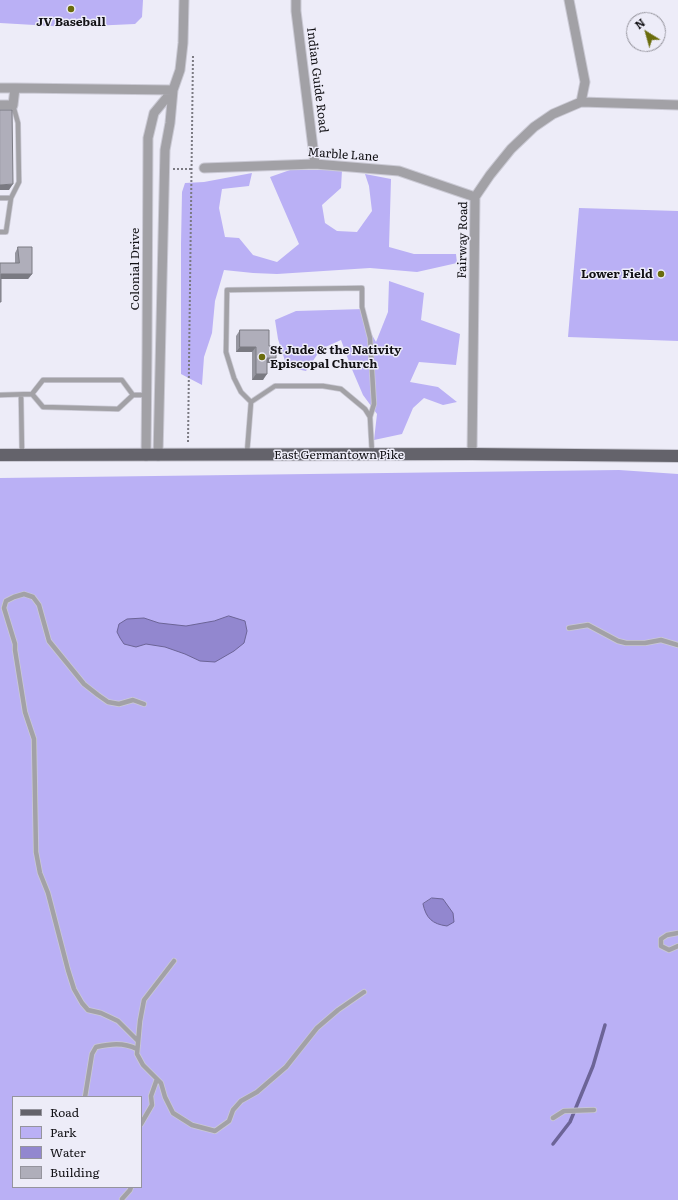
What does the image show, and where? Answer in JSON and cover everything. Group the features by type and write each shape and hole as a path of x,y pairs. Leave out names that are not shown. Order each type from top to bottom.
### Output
{"main road":[{"name":"East Germantown Pike","path":"0,456 472,454 678,456"}],"street":[{"name":"Colonial Drive","path":"152,456 164,150 170,123 173,90 180,70 183,43 184,0"},
{"name":"Indian Guide Road","path":"296,0 296,12 315,164"},
{"path":"569,0 585,82 581,102"},
{"path":"0,88 173,90"},
{"path":"0,105 13,105 15,88"},
{"name":"Colonial Drive","path":"152,456 146,395 148,138 154,113 173,90"},
{"name":"Fairway Road","path":"472,454 476,197 490,175 511,149 534,127 553,114 581,102 678,105"},
{"name":"Marble Lane","path":"204,168 315,164 399,171 476,197"}],"lane":[{"path":"0,232 6,232 11,198 19,182 18,123 13,105"},
{"path":"0,198 11,198"},
{"path":"247,455 251,402 241,392 234,378 226,352 228,290 362,288 362,307 370,338 374,404 370,416 372,454"},
{"path":"32,394 43,380 122,380 132,395"},
{"path":"251,402 275,386 323,386 341,389 365,409 370,416"},
{"path":"21,394 22,456"},
{"path":"0,395 32,394 43,407 118,410 132,395 146,395"},
{"path":"138,1041 118,1021 101,1013 88,1010 74,989 68,970 48,893 40,873 36,852 34,739 26,712 15,644 4,608 6,601 24,594 33,597 39,605 49,641 84,684 98,695 108,702 119,704 133,700 144,704"},
{"path":"569,628 588,625 618,641 626,643 645,643 661,640 678,645"},
{"path":"678,933 667,935 661,939 661,946 668,950 678,946"},
{"path":"174,960 144,1000 140,1021 137,1054 143,1064 160,1082 173,1113 192,1125 215,1131 229,1121 233,1110 241,1102 257,1092 286,1066 317,1028 338,1010 364,992"},
{"path":"84,1096 92,1054 96,1047 114,1044 129,1045 137,1049"},
{"path":"142,1122 152,1105 151,1096 157,1079"},
{"path":"553,1118 564,1111 594,1110"},
{"path":"122,1199 131,1188"}],"path":[{"path":"188,442 193,55"},
{"path":"168,169 192,170 204,168"}],"green space":[{"name":"JV Baseball","path":"0,0 143,0 142,17 135,24 69,27 0,23"},
{"path":"290,170 342,170 341,188 322,205 325,223 337,231 357,232 372,211 369,186 365,174 391,179 389,247 414,254 456,254 457,263 417,272 370,268 277,274 224,270 215,301 212,333 204,357 202,385 181,374 182,192 185,183 204,182 252,173 249,186 222,189 219,208 225,237 239,238 253,255 277,262 299,244 270,177"},
{"path":"579,208 678,211 678,341 568,337"},
{"path":"389,281 424,293 421,320 460,334 456,365 419,362 410,382 438,387 457,402 443,405 424,398 413,408 402,434 374,440 377,414 363,395 341,340 321,349 306,371 287,367 278,339 275,320 296,311 364,309 367,326 376,342 388,312"},
{"path":"619,470 678,474 678,1200 0,1200 0,478"}],"water":[{"path":"229,616 245,621 247,631 244,643 234,651 215,662 200,661 165,647 146,644 136,647 124,644 117,632 119,624 127,619 144,618 159,623 186,626 214,621"},
{"path":"432,898 443,899 453,913 454,922 447,926 437,924 430,920 423,904"}],"building":[{"path":"0,110 12,110 13,184 0,185"},
{"path":"18,247 32,247 32,274 1,274 0,302 0,263 19,263"},
{"name":"St Jude & the Nativity Episcopal Church","path":"240,330 269,330 269,346 276,346 276,358 267,358 267,374 256,374 256,347 240,347"}],"waterway":[{"path":"553,1144 570,1122 593,1066 605,1025"}],"place":[{"name":"JV Baseball","path":"71,9"},
{"name":"Lower Field","path":"661,274"},
{"name":"St Jude & the Nativity Episcopal Church","path":"262,357"}]}
